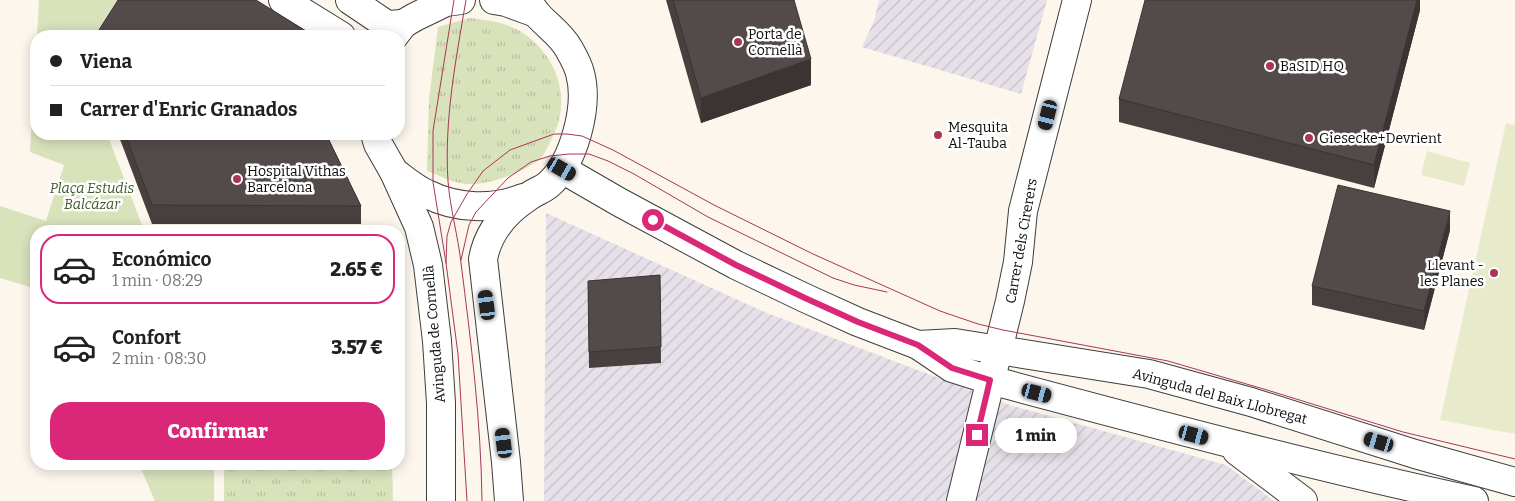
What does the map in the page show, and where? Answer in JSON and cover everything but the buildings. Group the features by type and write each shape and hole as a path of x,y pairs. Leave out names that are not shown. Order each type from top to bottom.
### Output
{"street":[{"path":"283,0 331,30"},
{"path":"350,0 387,25 409,19 446,2 461,0"},
{"path":"494,0 532,6"},
{"name":"Carrer dels Cirerers","path":"961,501 1018,262 1023,211 1077,0"},
{"name":"Avinguda de Cornellà","path":"509,501 482,259 485,248 500,219 512,208 548,185 562,169 578,130 583,97 580,73 569,47 532,6"},
{"name":"Avinguda de Cornellà","path":"377,140 394,172 419,227 428,265 437,341 441,403 441,501"},
{"name":"Avinguda del Baix Llobregat","path":"562,169 736,265 858,322 918,345 952,368 994,365 1149,374 1251,402 1415,454 1515,482"},
{"name":"Avinguda de Cornellà","path":"394,172 427,194 462,204 488,206 508,204 529,196"},
{"name":"Avinguda del Baix Llobregat","path":"994,365 1228,444 1474,501"},
{"path":"1228,444 1303,501"}],"shaded area":[{"path":"879,0 1047,0 1021,94 862,47 874,21"},
{"path":"546,213 767,313 1010,405 1226,465 1274,501 544,501"}],"green space":[{"path":"39,0 117,0 98,30 37,30"},
{"path":"469,18 508,25 533,41 552,65 561,94 558,125 543,156 509,176 477,184 456,182 427,171 429,99 438,27"},
{"name":"Llevant - les Planes","path":"1506,123 1515,125 1515,434 1440,420"},
{"name":"Plaça Estudis Balcázar","path":"31,140 109,140 142,225 30,225 30,287 0,278 0,206 46,221 64,165 30,152"},
{"path":"1427,151 1470,163 1464,186 1421,175"},
{"path":"142,470 214,470 214,501 155,501"},
{"path":"224,470 392,470 393,501 224,501"}],"tram line":[{"path":"454,0 433,131 433,182 458,354 467,501"},
{"path":"466,0 449,112 447,158 449,191 460,253 475,382 480,441 482,501"},
{"path":"446,263 447,236 451,222 483,171 510,150 554,134 582,136 613,150 714,205 813,254 940,311 1003,330 1168,361 1403,432 1515,459"},
{"path":"461,260 469,225 476,212 508,178 531,162 550,156 589,154 634,174 708,217 833,278 854,285 887,292"}],"place":[{"name":"Porta de Cornellà","path":"738,42"},
{"name":"BaSID HQ","path":"1270,66"},
{"name":"Mesquita Al-Tauba","path":"938,135"},
{"name":"Giesecke+Devrient","path":"1309,138"},
{"name":"Hospital Vithas Barcelona","path":"237,179"},
{"name":"Llevant - les Planes","path":"1494,273"}],"route":[{"path":"653,220 736,265 805,298 858,322 918,345 952,368 990,380 977,435"}]}
